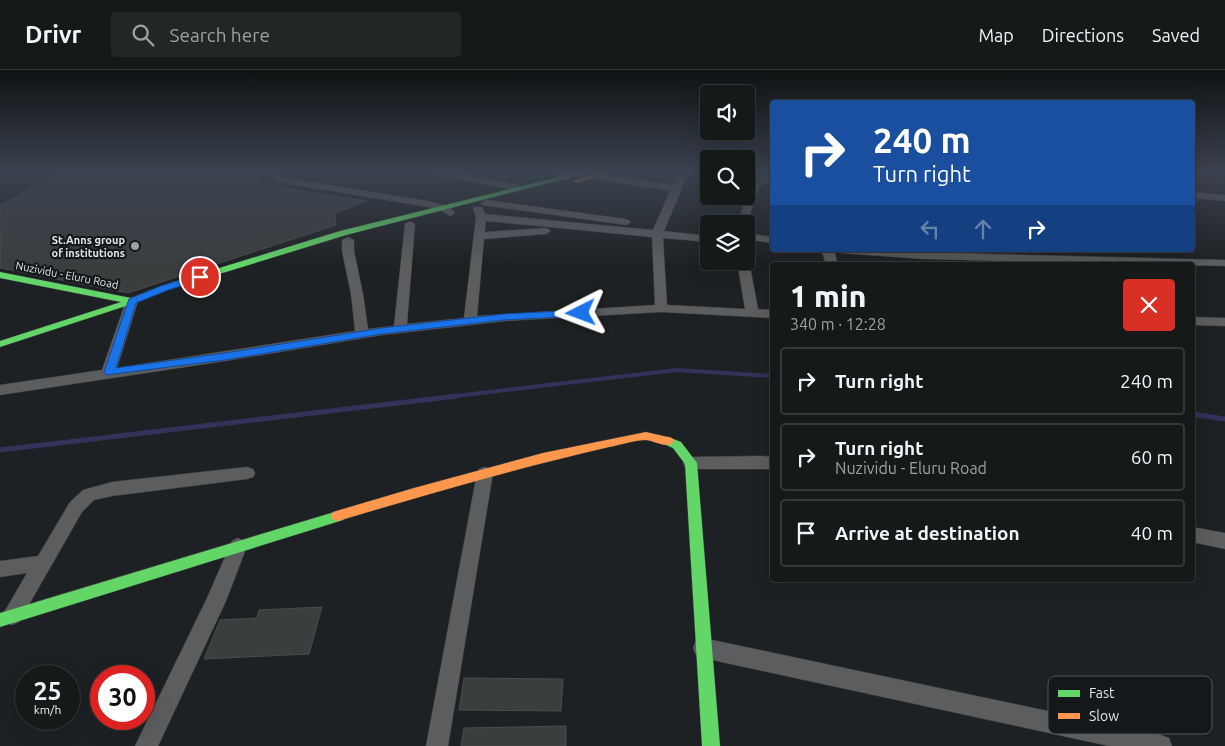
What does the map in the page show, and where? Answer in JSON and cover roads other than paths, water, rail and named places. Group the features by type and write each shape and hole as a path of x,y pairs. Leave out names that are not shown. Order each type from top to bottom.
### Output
{"main road":[{"path":"479,207 488,203"},
{"path":"0,344 132,301 162,298 348,240 410,224 447,211 479,207 494,203"},
{"name":"Nuzividu - Eluru Road","path":"0,275 132,301 164,288 333,236 447,211"},
{"path":"6,618 238,546 543,458 617,440 646,436 662,438 677,445 691,463 711,746"}],"street":[{"path":"402,203 447,211"},
{"path":"661,308 658,230 671,203"},
{"path":"746,215 749,203"},
{"path":"479,207 586,228"},
{"path":"479,207 658,230 700,237"},
{"path":"470,321 479,207"},
{"path":"400,329 410,224"},
{"path":"478,236 586,228 700,231"},
{"path":"755,238 770,242"},
{"path":"348,240 348,251 358,294 362,334"},
{"path":"755,242 770,242"},
{"path":"862,252 956,261 1029,258 1111,258 1225,263"},
{"path":"745,270 752,313"},
{"path":"110,372 132,301"},
{"path":"0,390 110,372 225,357 362,334 470,321 661,308 770,314"},
{"path":"1195,321 1225,322"},
{"path":"0,336 14,339"},
{"path":"691,463 770,463"},
{"path":"6,618 76,507 89,495 112,489 247,473"},
{"path":"437,746 485,474"},
{"path":"1195,535 1225,541"},
{"path":"146,746 216,601 238,546"},
{"path":"0,569 42,563"},
{"path":"703,648 1048,722"},
{"path":"1105,734 1161,746"}],"waterway":[{"path":"447,397 677,370 770,376"},
{"path":"0,450 457,396"},
{"path":"1195,414 1225,419"}],"place":[{"name":"St.Anns group of institutions","path":"135,246"}]}
